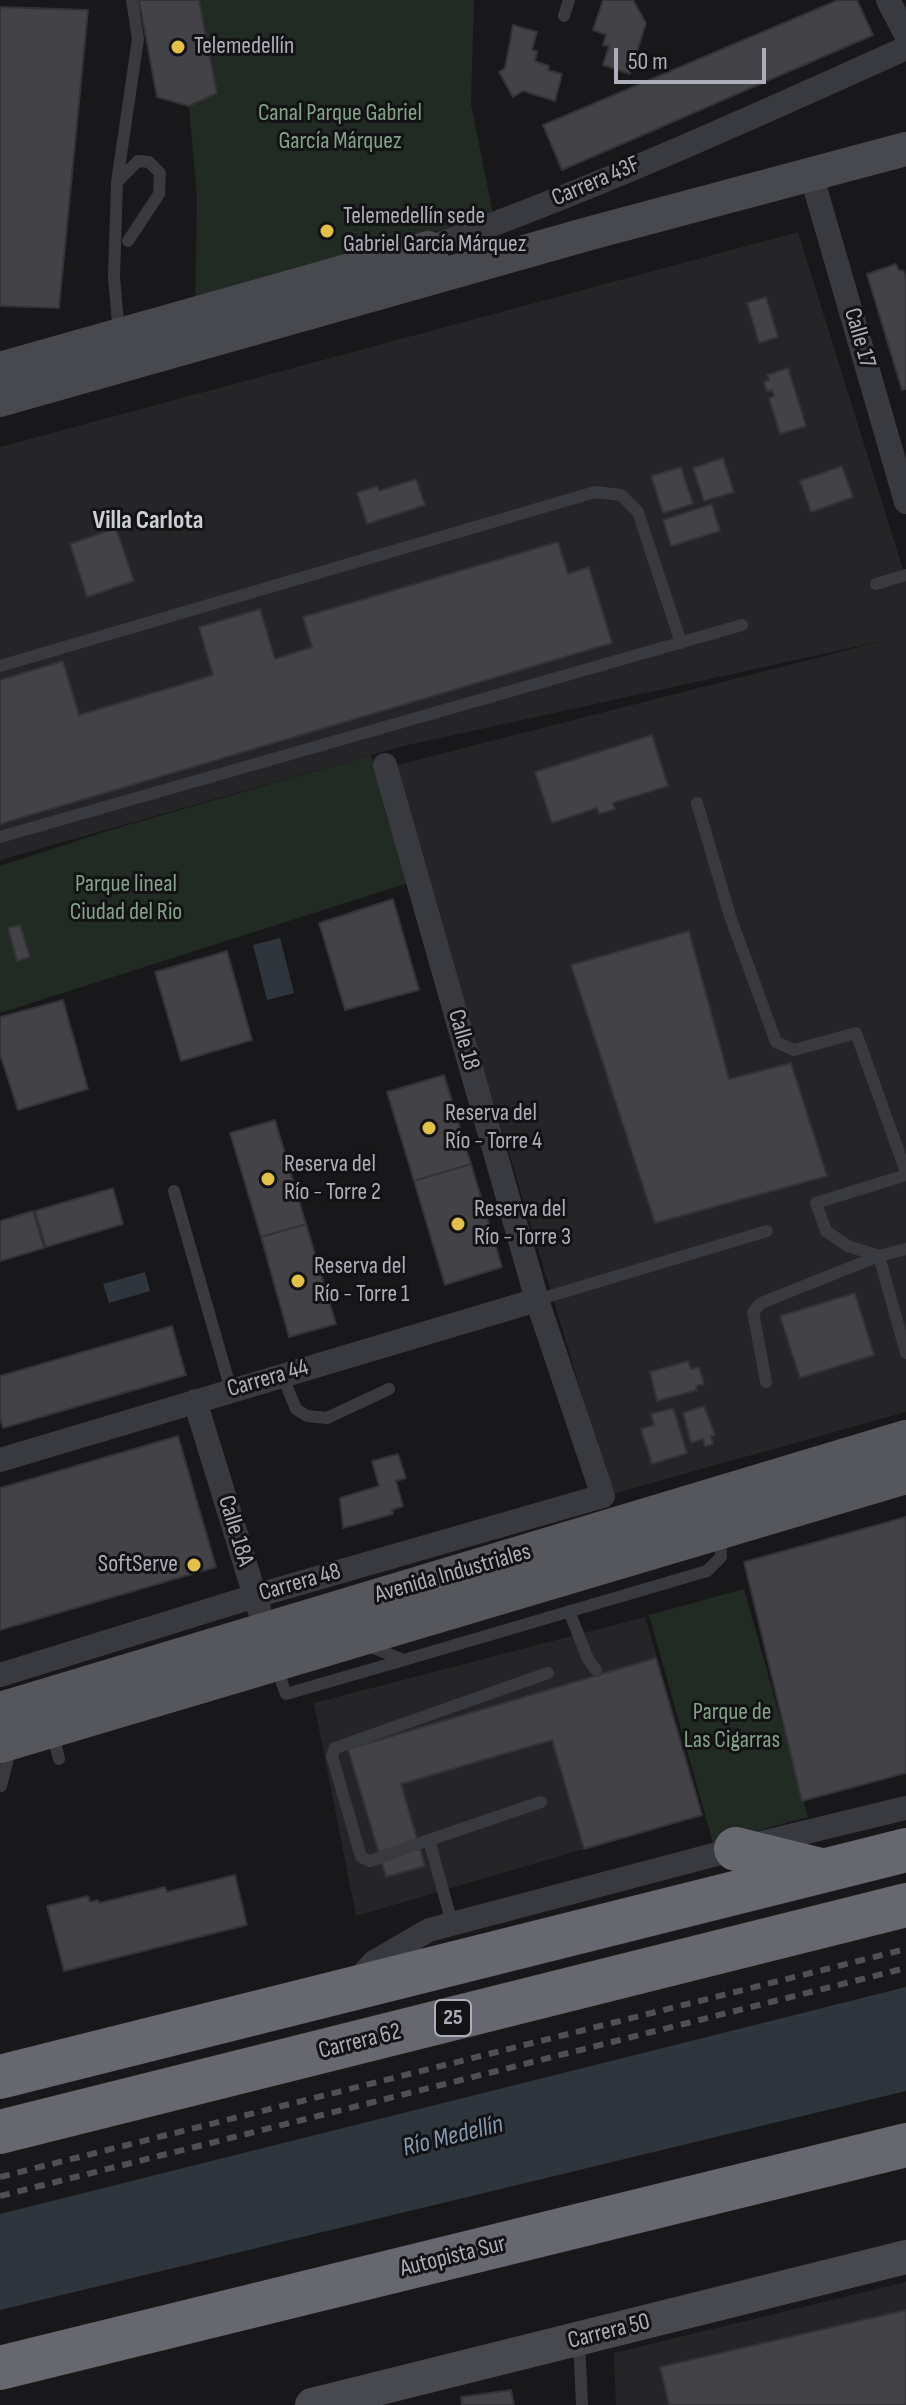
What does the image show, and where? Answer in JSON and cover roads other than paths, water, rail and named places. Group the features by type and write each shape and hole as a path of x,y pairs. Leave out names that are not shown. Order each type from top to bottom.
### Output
{"highway":[{"path":"736,1849 823,1871"},
{"name":"25","path":"0,2077 906,1850"},
{"name":"Carrera 62","path":"0,2132 906,1905"},
{"name":"Autopista Sur","path":"0,2337 906,2115"},
{"name":"Autopista Sur","path":"0,2368 906,2145"}],"main road":[{"name":"Avenida Industriales","path":"4,1732 265,1629 906,1439"},
{"name":"Avenida Industriales","path":"4,1732 55,1744 265,1629 352,1639 906,1475"}],"street":[{"path":"888,0 906,35"},
{"name":"Carrera 43F","path":"0,400 432,262 529,210 906,48"},
{"name":"Carrera 43F","path":"0,369 119,337 185,315 432,262 906,149"},
{"name":"Calle 17","path":"811,174 906,502"},
{"name":"Calle 18","path":"385,765 537,1300 603,1496"},
{"name":"Carrera 44","path":"0,1460 537,1300"},
{"name":"Calle 18A","path":"195,1401 265,1629"},
{"name":"Carrera 48","path":"0,1675 265,1629 603,1496"},
{"path":"348,1990 374,1962 408,1940 452,1923 906,1808"},
{"name":"Carrera 50","path":"312,2405 906,2257"}],"lane":[{"path":"119,337 114,277 117,182 138,39 132,0"},
{"path":"564,16 569,0"},
{"path":"117,182 138,161 149,162 160,173 159,194 128,241"},
{"path":"0,666 595,492 621,495 638,512 681,643"},
{"path":"876,584 906,575"},
{"path":"0,837 742,625"},
{"path":"697,803 730,916 776,1042 794,1050 856,1033 906,1173 816,1203 826,1231 848,1246 879,1256"},
{"path":"174,1191 231,1390"},
{"path":"537,1300 767,1231"},
{"path":"766,1382 753,1312 761,1303 879,1256 906,1249"},
{"path":"879,1256 906,1353"},
{"path":"282,1375 296,1409 307,1416 327,1418 389,1389"},
{"path":"265,1629 286,1694 707,1571 721,1557 720,1531"},
{"path":"569,1611 588,1659 596,1670"},
{"path":"352,1639 404,1660"},
{"path":"541,1802 370,1861 361,1857 332,1756 335,1748 548,1673"},
{"path":"1,1782 4,1732"},
{"path":"429,1840 452,1923"},
{"path":"579,2339 582,2405"}],"water":[{"path":"280,938 294,993 267,1000 253,945"},
{"path":"145,1272 150,1291 109,1303 103,1284"},
{"name":"Río Medellín","path":"906,1987 906,2091 0,2310 0,2214"}],"railway":[{"path":"0,2177 906,1949"},
{"path":"0,2196 906,1968"}],"place":[{"name":"Telemedellín","path":"178,47"},
{"name":"Telemedellín sede Gabriel García Márquez","path":"327,231"},
{"name":"Reserva del Río - Torre 4","path":"429,1128"},
{"name":"Reserva del Río - Torre 2","path":"268,1179"},
{"name":"Reserva del Río - Torre 3","path":"458,1224"},
{"name":"Reserva del Río - Torre 1","path":"298,1281"},
{"name":"SoftServe","path":"194,1565"}],"district":[{"name":"Villa Carlota","path":"148,521"}],"park label":[{"name":"Canal Parque Gabriel García Márquez","path":"340,128"},
{"name":"Parque lineal Ciudad del Rio","path":"126,899"},
{"name":"Parque de Las Cigarras","path":"732,1727"}]}
